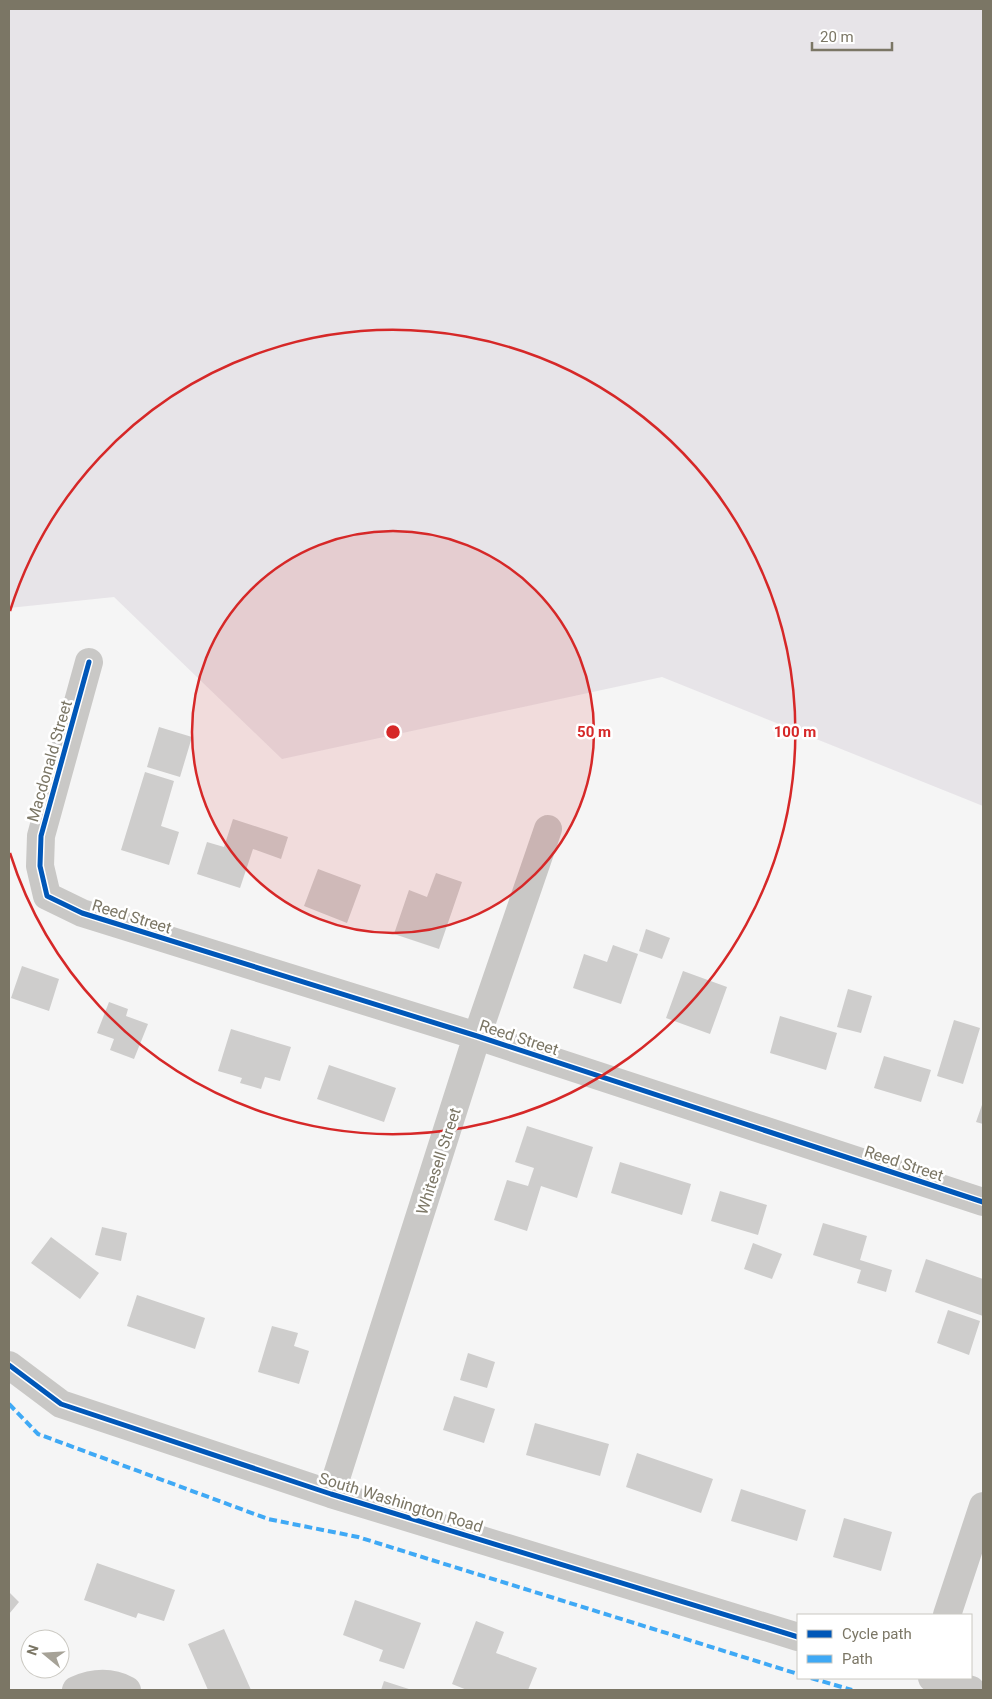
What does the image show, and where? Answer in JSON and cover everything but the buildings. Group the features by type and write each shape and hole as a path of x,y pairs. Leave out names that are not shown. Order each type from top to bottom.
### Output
{"street":[{"name":"Macdonald Street","path":"47,896 40,866 41,836 89,662"},
{"name":"Whitesell Street","path":"331,1494 477,1036 548,828"},
{"name":"Reed Street","path":"47,896 82,913 477,1036 983,1202"},
{"name":"South Washington Road","path":"9,1365 61,1404 331,1494 797,1637"},
{"path":"947,1614 983,1506"},
{"path":"935,1679 971,1690"},
{"path":"76,1690 92,1684 109,1684 127,1690"}],"shaded area":[{"path":"9,9 983,9 983,806 662,677 282,759 114,597 9,608"}],"marked path":[{"path":"9,1404 38,1434 268,1519 358,1537 797,1674"},
{"path":"814,1679 852,1690"}],"cycle path":[{"path":"89,662 41,836 40,866 47,896 82,913 477,1036 983,1202"},
{"path":"9,1365 61,1404 331,1494 797,1637"}]}
